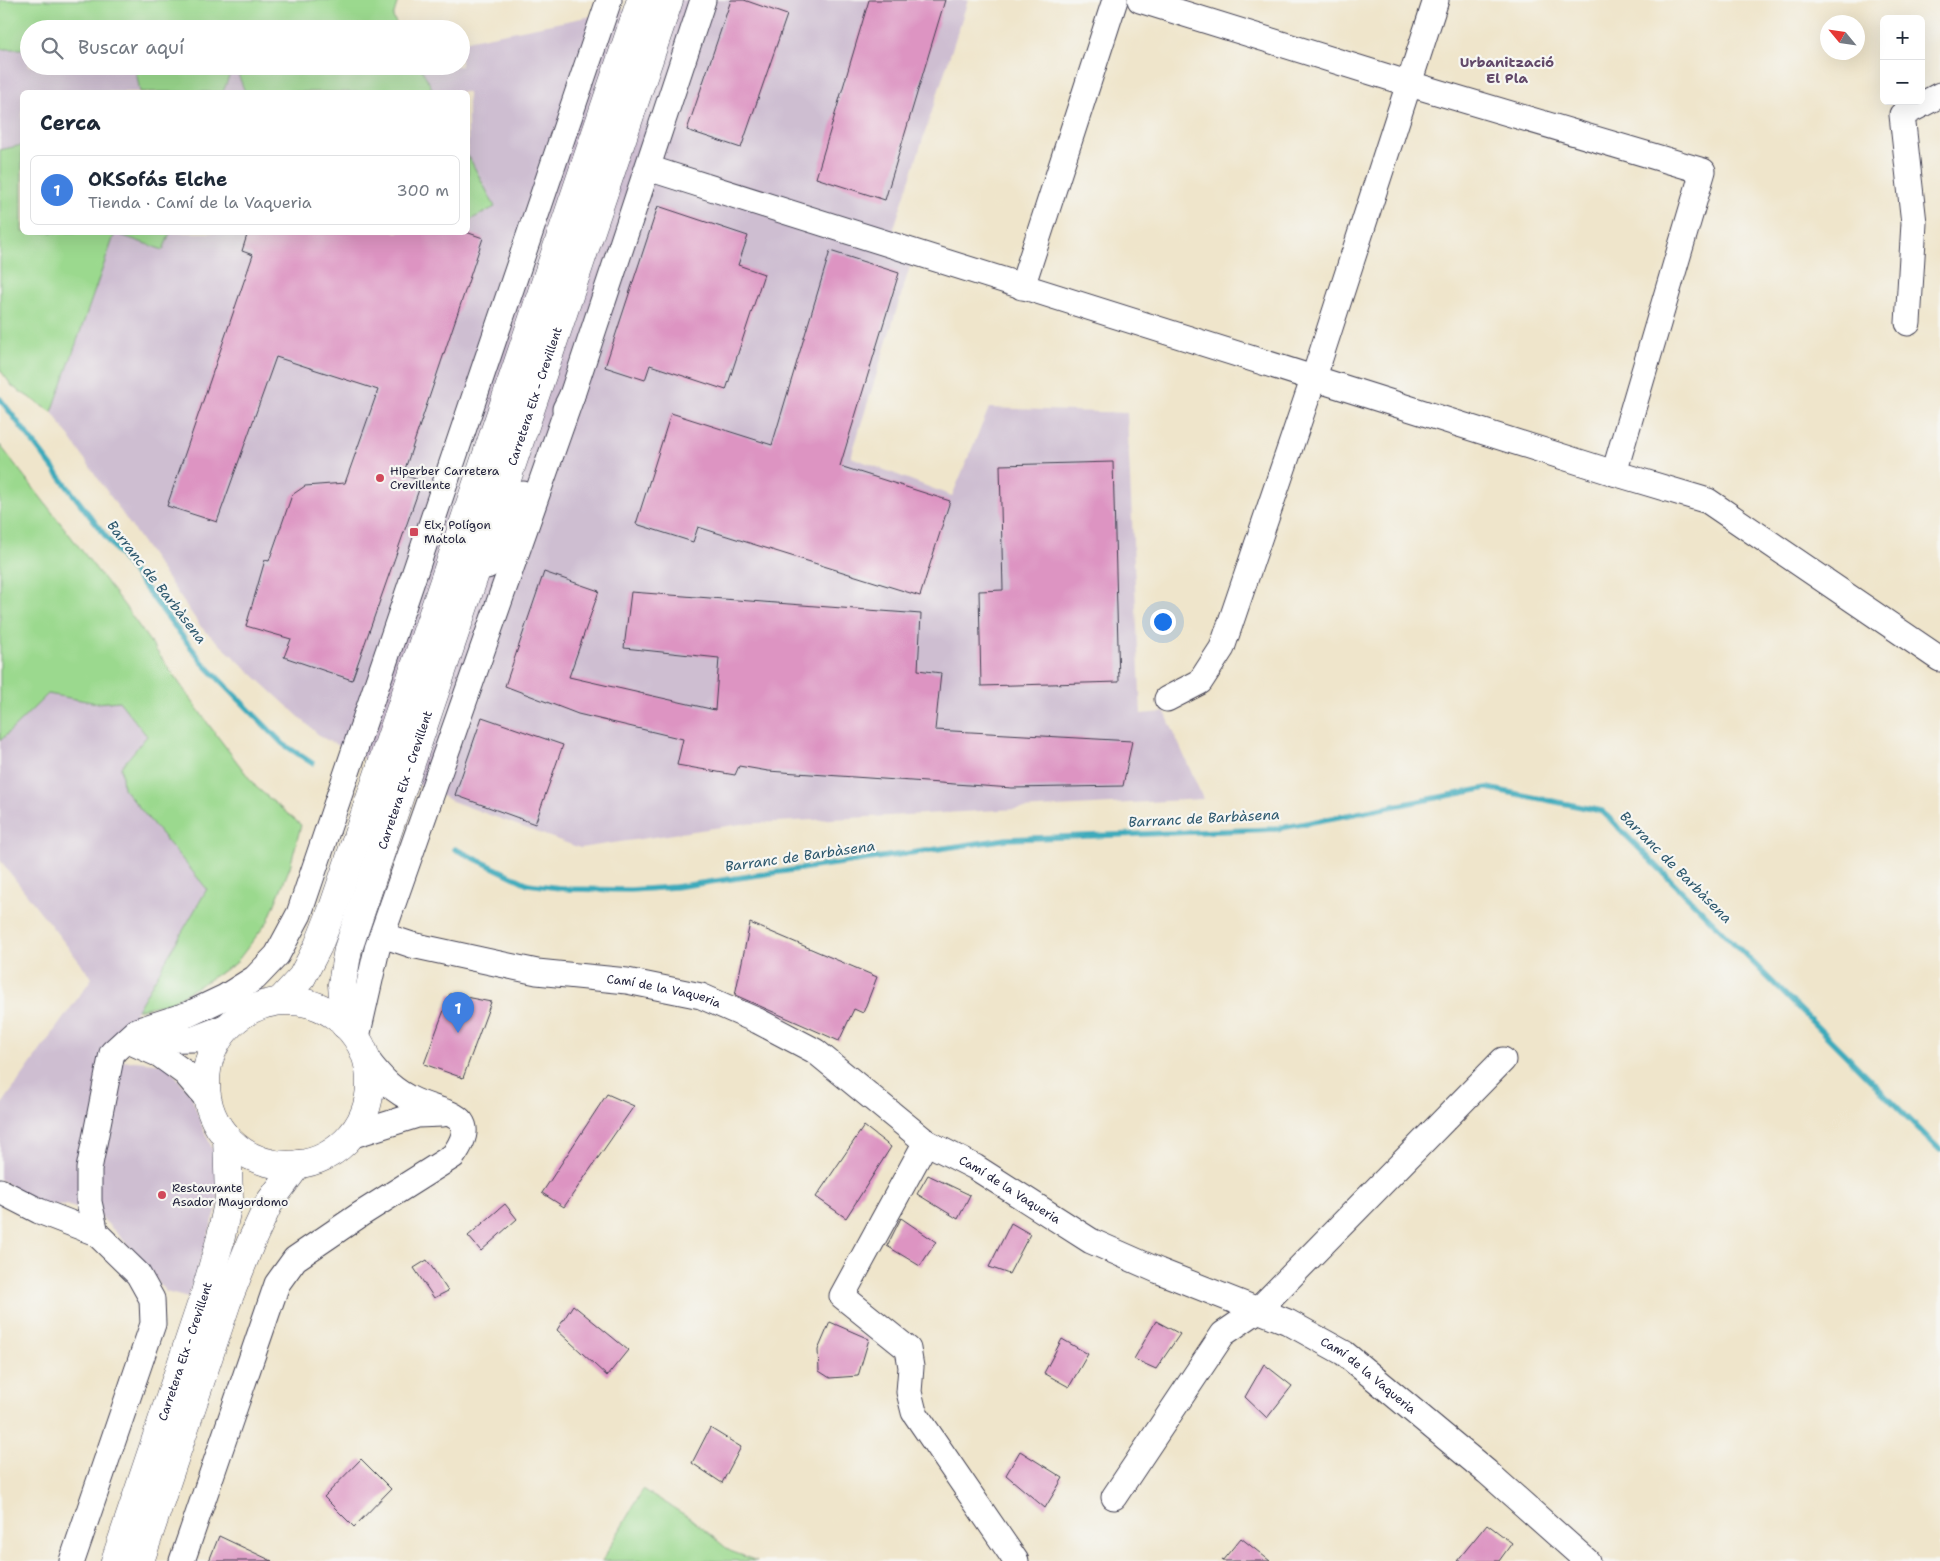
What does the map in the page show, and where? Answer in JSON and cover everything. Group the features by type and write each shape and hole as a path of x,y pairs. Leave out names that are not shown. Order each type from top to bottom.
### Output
{"highway":[{"name":"Carretera Elx - Crevillent","path":"280,1001 302,976 321,938 333,908 641,0"},
{"name":"Carretera Elx - Crevillent","path":"357,1041 342,984 348,949 669,0"},
{"path":"280,1001 307,1002 335,1015 357,1041 369,1100 359,1125 345,1143 312,1162 288,1166 263,1162 239,1150 220,1129 208,1100 206,1077 216,1044 230,1025 253,1008 280,1001"},
{"name":"Carretera Elx - Crevillent","path":"114,1561 205,1293 220,1241 229,1198 227,1137"},
{"name":"Carretera Elx - Crevillent","path":"140,1561 227,1302 269,1203 298,1164"}],"street":[{"path":"96,1233 89,1202 89,1169 112,1053 136,1031 189,1014 255,978 277,955 299,914 609,0"},
{"path":"182,1561 277,1284 295,1259 361,1214 453,1156 464,1141 464,1127 458,1118 415,1101 387,1084 357,1041 382,935 572,395 703,0"},
{"path":"1022,286 1115,0"},
{"path":"1140,0 1410,84 1703,171 1614,473"},
{"path":"1167,698 1200,682 1222,648 1314,377 1436,0"},
{"path":"1908,323 1914,223 1902,115 1940,95"},
{"path":"648,168 1708,501 1940,659"},
{"path":"456,628 572,395"},
{"path":"397,720 440,498"},
{"name":"Camí de la Vaqueria","path":"382,935 412,944 537,972 628,981 701,996 758,1021 815,1051 926,1142 975,1167 1091,1241 1159,1271 1288,1322 1344,1353 1487,1472 1587,1561"},
{"path":"126,1040 194,1039 230,1025"},
{"path":"126,1040 166,1059 185,1073 208,1100"},
{"path":"1114,1497 1224,1334 1258,1310 1503,1060"},
{"path":"350,1136 418,1115 448,1113"},
{"path":"926,1142 842,1296 908,1349 912,1367 909,1392 914,1412 1016,1561"},
{"path":"0,1191 39,1211 96,1233 138,1274 152,1300 153,1324 72,1561"}],"shaded area":[{"path":"672,0 968,0 894,228 911,263 851,457 952,496 989,408 1127,413 1141,714 1165,712 1203,799 741,824 580,848 452,801 321,737 201,627 52,412 114,235 121,235 163,250 169,235 470,235 470,220 495,207 470,159 470,90 433,90 425,75 470,75 470,40"},
{"path":"0,49 20,49 20,75 137,75 140,90 20,90 20,145 0,150"},
{"path":"230,75 238,75 244,90 224,90"},
{"path":"48,694 97,703 119,701 147,736 121,767 123,788 207,889 130,1022 104,1062 135,1061 166,1064 191,1095 202,1126 219,1163 218,1205 188,1298 166,1292 132,1249 100,1216 66,1205 38,1205 0,1179 0,1107 92,978 0,860 0,741"}],"green space":[{"path":"0,0 398,0 393,17 394,20 20,20 20,49 0,49"},
{"path":"137,75 230,75 224,90 140,90"},
{"path":"238,75 425,75 433,90 244,90"},
{"path":"20,145 20,235 114,235 52,412 13,387 0,370 0,150"},
{"path":"470,159 495,207 470,220"},
{"path":"121,235 169,235 163,250"},
{"path":"0,445 124,605 209,725 256,787 301,825 290,867 268,921 235,964 171,1002 137,1010 207,889 123,788 121,767 147,736 119,701 97,703 48,694 0,741"},
{"path":"643,1489 690,1518 730,1551 757,1561 602,1561"}],"building":[{"path":"731,0 744,0 787,15 741,148 687,130"},
{"path":"869,0 945,0 885,200 816,178"},
{"path":"658,206 748,236 738,265 764,274 726,390 650,365 645,380 605,367"},
{"name":"Hiperber Carretera Crevillente","path":"470,233 483,238 403,475 422,481 352,680 284,657 291,639 246,626 265,560 269,561 292,495 305,486 345,483 378,390 276,357 217,522 167,506 253,255 242,251 247,235 470,235"},
{"path":"830,251 899,273 840,466 950,501 920,596 698,527 693,542 636,524 671,413 772,445"},
{"path":"1113,462 1119,682 981,686 979,591 1003,590 1000,465"},
{"path":"544,572 599,591 569,677 715,710 719,658 624,648 631,592 921,614 918,670 941,673 935,730 1132,741 1123,786 1012,788 768,771 739,766 735,775 677,765 683,739 578,714 505,686"},
{"path":"482,717 563,745 535,824 455,795"},
{"path":"750,923 877,977 863,1013 854,1009 839,1041 735,995"},
{"path":"450,994 491,1002 463,1078 424,1064"},
{"path":"607,1094 634,1106 564,1207 542,1193"},
{"path":"864,1126 891,1147 846,1218 816,1197"},
{"path":"928,1175 970,1195 958,1219 917,1194"},
{"path":"505,1204 517,1219 481,1251 468,1236"},
{"path":"901,1218 936,1242 920,1266 887,1246"},
{"path":"1011,1223 1030,1234 1009,1274 989,1267"},
{"path":"427,1260 448,1291 434,1298 414,1268"},
{"path":"573,1305 628,1350 607,1376 557,1330"},
{"path":"1156,1321 1180,1334 1156,1369 1134,1359"},
{"path":"830,1322 869,1339 858,1376 830,1378 819,1371 818,1350"},
{"path":"1062,1339 1088,1354 1069,1387 1044,1373"},
{"path":"1264,1364 1292,1386 1267,1418 1245,1397"},
{"path":"710,1428 741,1447 722,1483 692,1463"},
{"path":"1020,1451 1063,1478 1045,1508 1006,1475"},
{"path":"361,1459 391,1489 354,1527 324,1497"},
{"path":"1487,1524 1512,1543 1499,1561 1457,1561"},
{"path":"219,1536 272,1561 209,1561"},
{"path":"1241,1538 1270,1561 1222,1561"}],"waterway":[{"name":"Barranc de Barbàsena","path":"0,399 203,663 283,744 312,763"},
{"name":"Barranc de Barbàsena","path":"455,849 528,884 568,889 630,890 675,887 1007,839 1276,829 1487,788 1602,811 1940,1150"}],"place":[{"name":"Hiperber Carretera Crevillente","path":"380,478"},
{"name":"Elx, Polígon Matola","path":"414,532"},
{"name":"OKSofás Elche","path":"458,1033"},
{"name":"Restaurante Asador Mayordomo","path":"162,1195"}],"district":[{"name":"Urbanització El Pla","path":"1507,70"}]}
